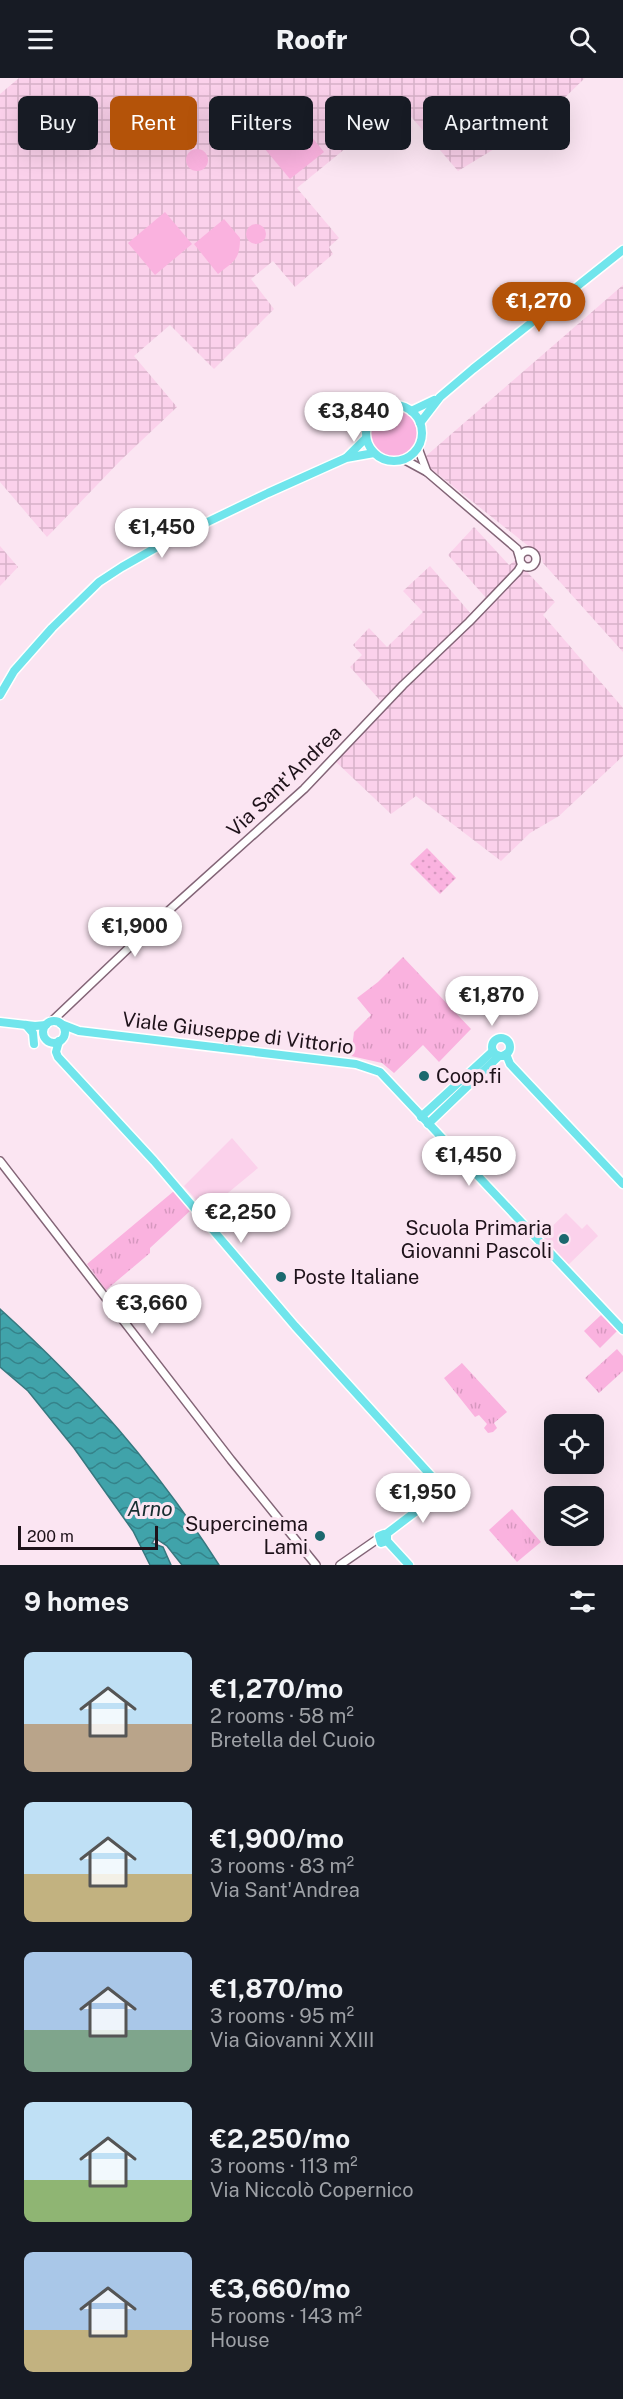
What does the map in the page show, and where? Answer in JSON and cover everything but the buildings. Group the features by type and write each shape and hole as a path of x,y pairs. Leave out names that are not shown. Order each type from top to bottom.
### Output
{"main road":[{"path":"411,411 440,397 623,250"},
{"path":"420,423 440,397"},
{"path":"346,458 366,438 369,421 378,410 392,405 402,406 411,411 420,423 422,436 418,448 405,460 386,461 374,453 366,438"},
{"path":"0,695 14,672 52,628 99,582 144,553 166,542 346,458 374,453"},
{"path":"0,1022 47,1026 48,1041 62,1038"},
{"path":"61,1024 64,1029 56,1052 58,1057 161,1169 249,1274 444,1490 384,1538 409,1565"},
{"name":"Viale Giuseppe di Vittorio","path":"47,1026 61,1024 79,1031 364,1065 380,1072 623,1330"},
{"path":"30,1026 34,1044"},
{"name":"Viale Giuseppe di Vittorio","path":"62,1038 79,1031"},
{"path":"421,1117 499,1053"},
{"path":"428,1124 499,1053"},
{"path":"499,1053 623,1184"}],"street":[{"path":"418,448 427,472"},
{"path":"405,460 427,472 517,549 523,563"},
{"path":"517,549 534,554 536,561 534,565 523,563"},
{"path":"523,563 522,554 528,551"},
{"name":"Via Sant'Andrea","path":"47,1026 156,922 304,789 403,685 469,622 523,563"},
{"name":"Via Sant'Andrea","path":"61,1024 66,1009"},
{"path":"0,1161 316,1565"},
{"path":"340,1565 384,1538"}],"shaded area":[{"path":"19,78 585,78 566,96 423,96 423,131 411,117 411,96 325,96 325,150 344,150 297,188 339,238 329,247 333,254 295,287 273,261 251,279 274,309 214,369 170,325 134,356 177,407 121,460 47,537 0,482 0,94"},
{"path":"440,150 492,150 458,171"},
{"path":"623,285 623,652 543,563 541,556 430,468 426,456"},
{"path":"474,527 509,565 516,560 555,602 543,615 623,708 623,756 559,816 530,833 501,861 416,796 391,814 336,762 386,707 350,667 362,655 353,645 369,628 387,647 423,612 403,591 430,566 471,614 487,599 448,555"},
{"path":"0,546 18,567 0,586"},
{"path":"232,1138 258,1168 206,1211 184,1186"},
{"path":"566,1213 582,1229 587,1224 598,1236 567,1266 540,1238"}],"green space":[{"path":"313,139 324,152 290,179 266,150 313,150"},
{"path":"197,149 205,152 207,156 205,168 197,171 189,168 186,160 189,152"},
{"path":"165,212 192,244 155,275 128,243"},
{"path":"224,219 240,238 240,245 235,259 218,274 194,244"},
{"path":"256,224 263,227 266,234 263,241 256,244 249,241 246,234 249,227"},
{"path":"389,410 399,410 411,417 418,429 418,439 411,451 399,458 389,458 374,447 370,439 370,429 381,414"},
{"path":"427,848 456,878 440,894 410,864"},
{"path":"403,957 471,1029 439,1062 423,1045 394,1073 382,1063 351,1056 354,1032 371,1015 357,998 378,982"},
{"path":"174,1191 190,1211 150,1248 150,1253 106,1290 87,1264"},
{"path":"601,1315 617,1331 600,1348 584,1331"},
{"path":"617,1349 623,1356 623,1371 599,1393 585,1378"},
{"path":"462,1363 507,1412 494,1423 497,1428 493,1432 488,1433 484,1428 487,1424 479,1415 475,1417 444,1378"},
{"path":"512,1509 541,1542 517,1562 489,1530"}],"water":[{"name":"Arno","path":"0,1309 62,1368 118,1429 170,1494 219,1565 182,1565 167,1546 155,1538 152,1543 163,1547 171,1565 150,1565 133,1531 74,1448 28,1391 0,1367"}],"place":[{"name":"Coop.fi","path":"424,1076"},
{"name":"Scuola Primaria Giovanni Pascoli","path":"564,1239"},
{"name":"Poste Italiane","path":"281,1277"},
{"name":"Supercinema Lami","path":"320,1536"}]}
